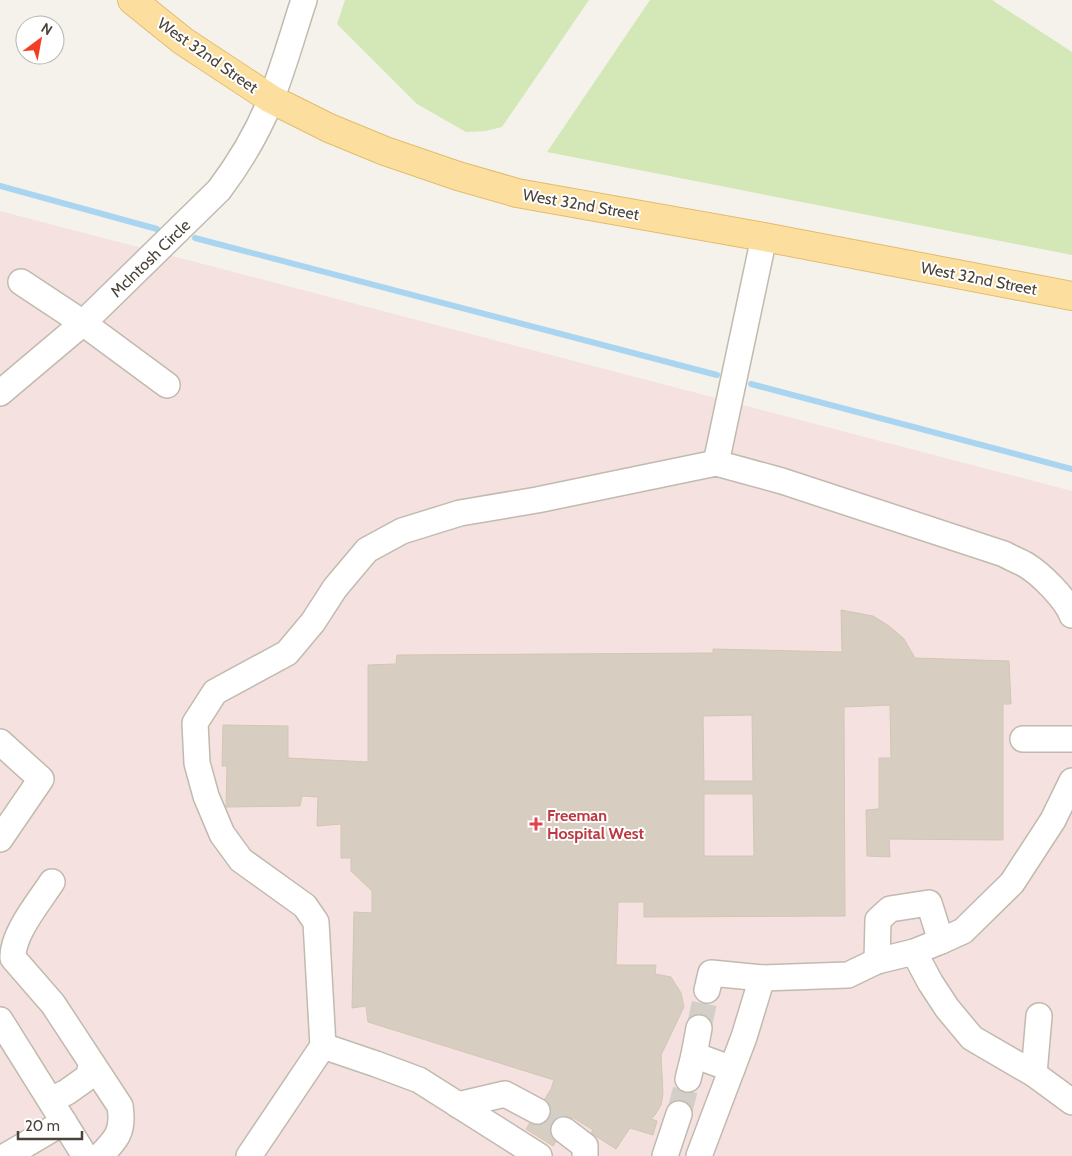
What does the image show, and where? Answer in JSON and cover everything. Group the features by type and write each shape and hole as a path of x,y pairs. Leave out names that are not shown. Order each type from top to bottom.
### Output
{"main road":[{"name":"West 32nd Street","path":"132,0 183,41 271,99 330,128 385,151 458,176 517,193 764,237 1072,296"}],"street":[{"name":"McIntosh Circle","path":"0,393 83,323 219,190 236,167 254,136 271,99 304,0"},
{"path":"716,463 764,237"},
{"path":"21,282 83,323 167,385"},
{"path":"176,753 215,692 287,654 367,550 402,531 460,514 716,463 782,481 1004,554 1028,566 1049,584 1069,607 1072,615"},
{"path":"195,723 197,763 206,796 222,834 241,860 305,906 316,922 323,1046 249,1156"},
{"path":"1023,739 1072,739"},
{"path":"0,742 41,779 0,839"},
{"path":"707,990 711,973 762,978 848,975 877,961 914,952 963,931 1012,883 1054,820 1072,781"},
{"path":"52,882 20,934 13,948 13,958 53,1004 120,1106 122,1118 120,1132 100,1156"},
{"path":"877,961 878,920 890,909 929,903 941,941"},
{"path":"914,952 930,982 972,1038 1034,1074 1072,1102"},
{"path":"699,1156 732,1069 762,978"},
{"path":"1034,1074 1039,1016"},
{"path":"0,1020 85,1156"},
{"path":"699,1028 691,1067 732,1069"},
{"path":"323,1046 412,1077 458,1105 503,1146 539,1156"},
{"path":"51,1100 67,1092 88,1077 92,1064"},
{"path":"458,1105 505,1094 537,1111"},
{"path":"665,1156 679,1114"},
{"path":"6,1156 64,1122"},
{"path":"564,1130 585,1146 586,1156"}],"shaded area":[{"name":"Freeman Hospital West","path":"0,211 1072,491 1072,1156 0,1156"}],"green space":[{"path":"345,0 589,0 502,127 486,131 466,132 417,104 337,24"},
{"path":"650,0 992,0 1072,52 1072,255 547,152"}],"building":[{"path":"841,610 873,616 889,626 904,639 915,658 1009,661 1011,704 1003,704 1003,840 889,839 890,857 867,856 866,810 879,809 879,758 891,758 890,705 844,707 845,916 644,917 644,902 618,902 616,965 656,965 655,974 671,977 681,993 684,1007 661,1055 663,1094 661,1105 651,1119 657,1121 653,1135 630,1128 616,1149 591,1133 593,1130 572,1117 553,1146 526,1129 551,1089 554,1080 368,1022 366,1006 352,1008 354,912 372,913 372,891 351,871 351,858 341,858 341,824 317,826 318,797 302,796 300,806 226,807 227,766 222,766 223,725 288,726 288,758 368,762 368,665 396,664 397,655 713,653 713,649 842,652","holes":["752,715 753,781 704,781 703,716","704,794 753,794 754,856 704,856"]}],"waterway":[{"path":"0,186 157,229"},
{"path":"195,238 717,375"},
{"path":"751,384 1072,469"}],"tunnel":[{"path":"699,1028 707,990"},
{"path":"679,1114 688,1079"},
{"path":"537,1111 564,1130"}],"place":[{"name":"Freeman Hospital West","path":"536,824"}]}
